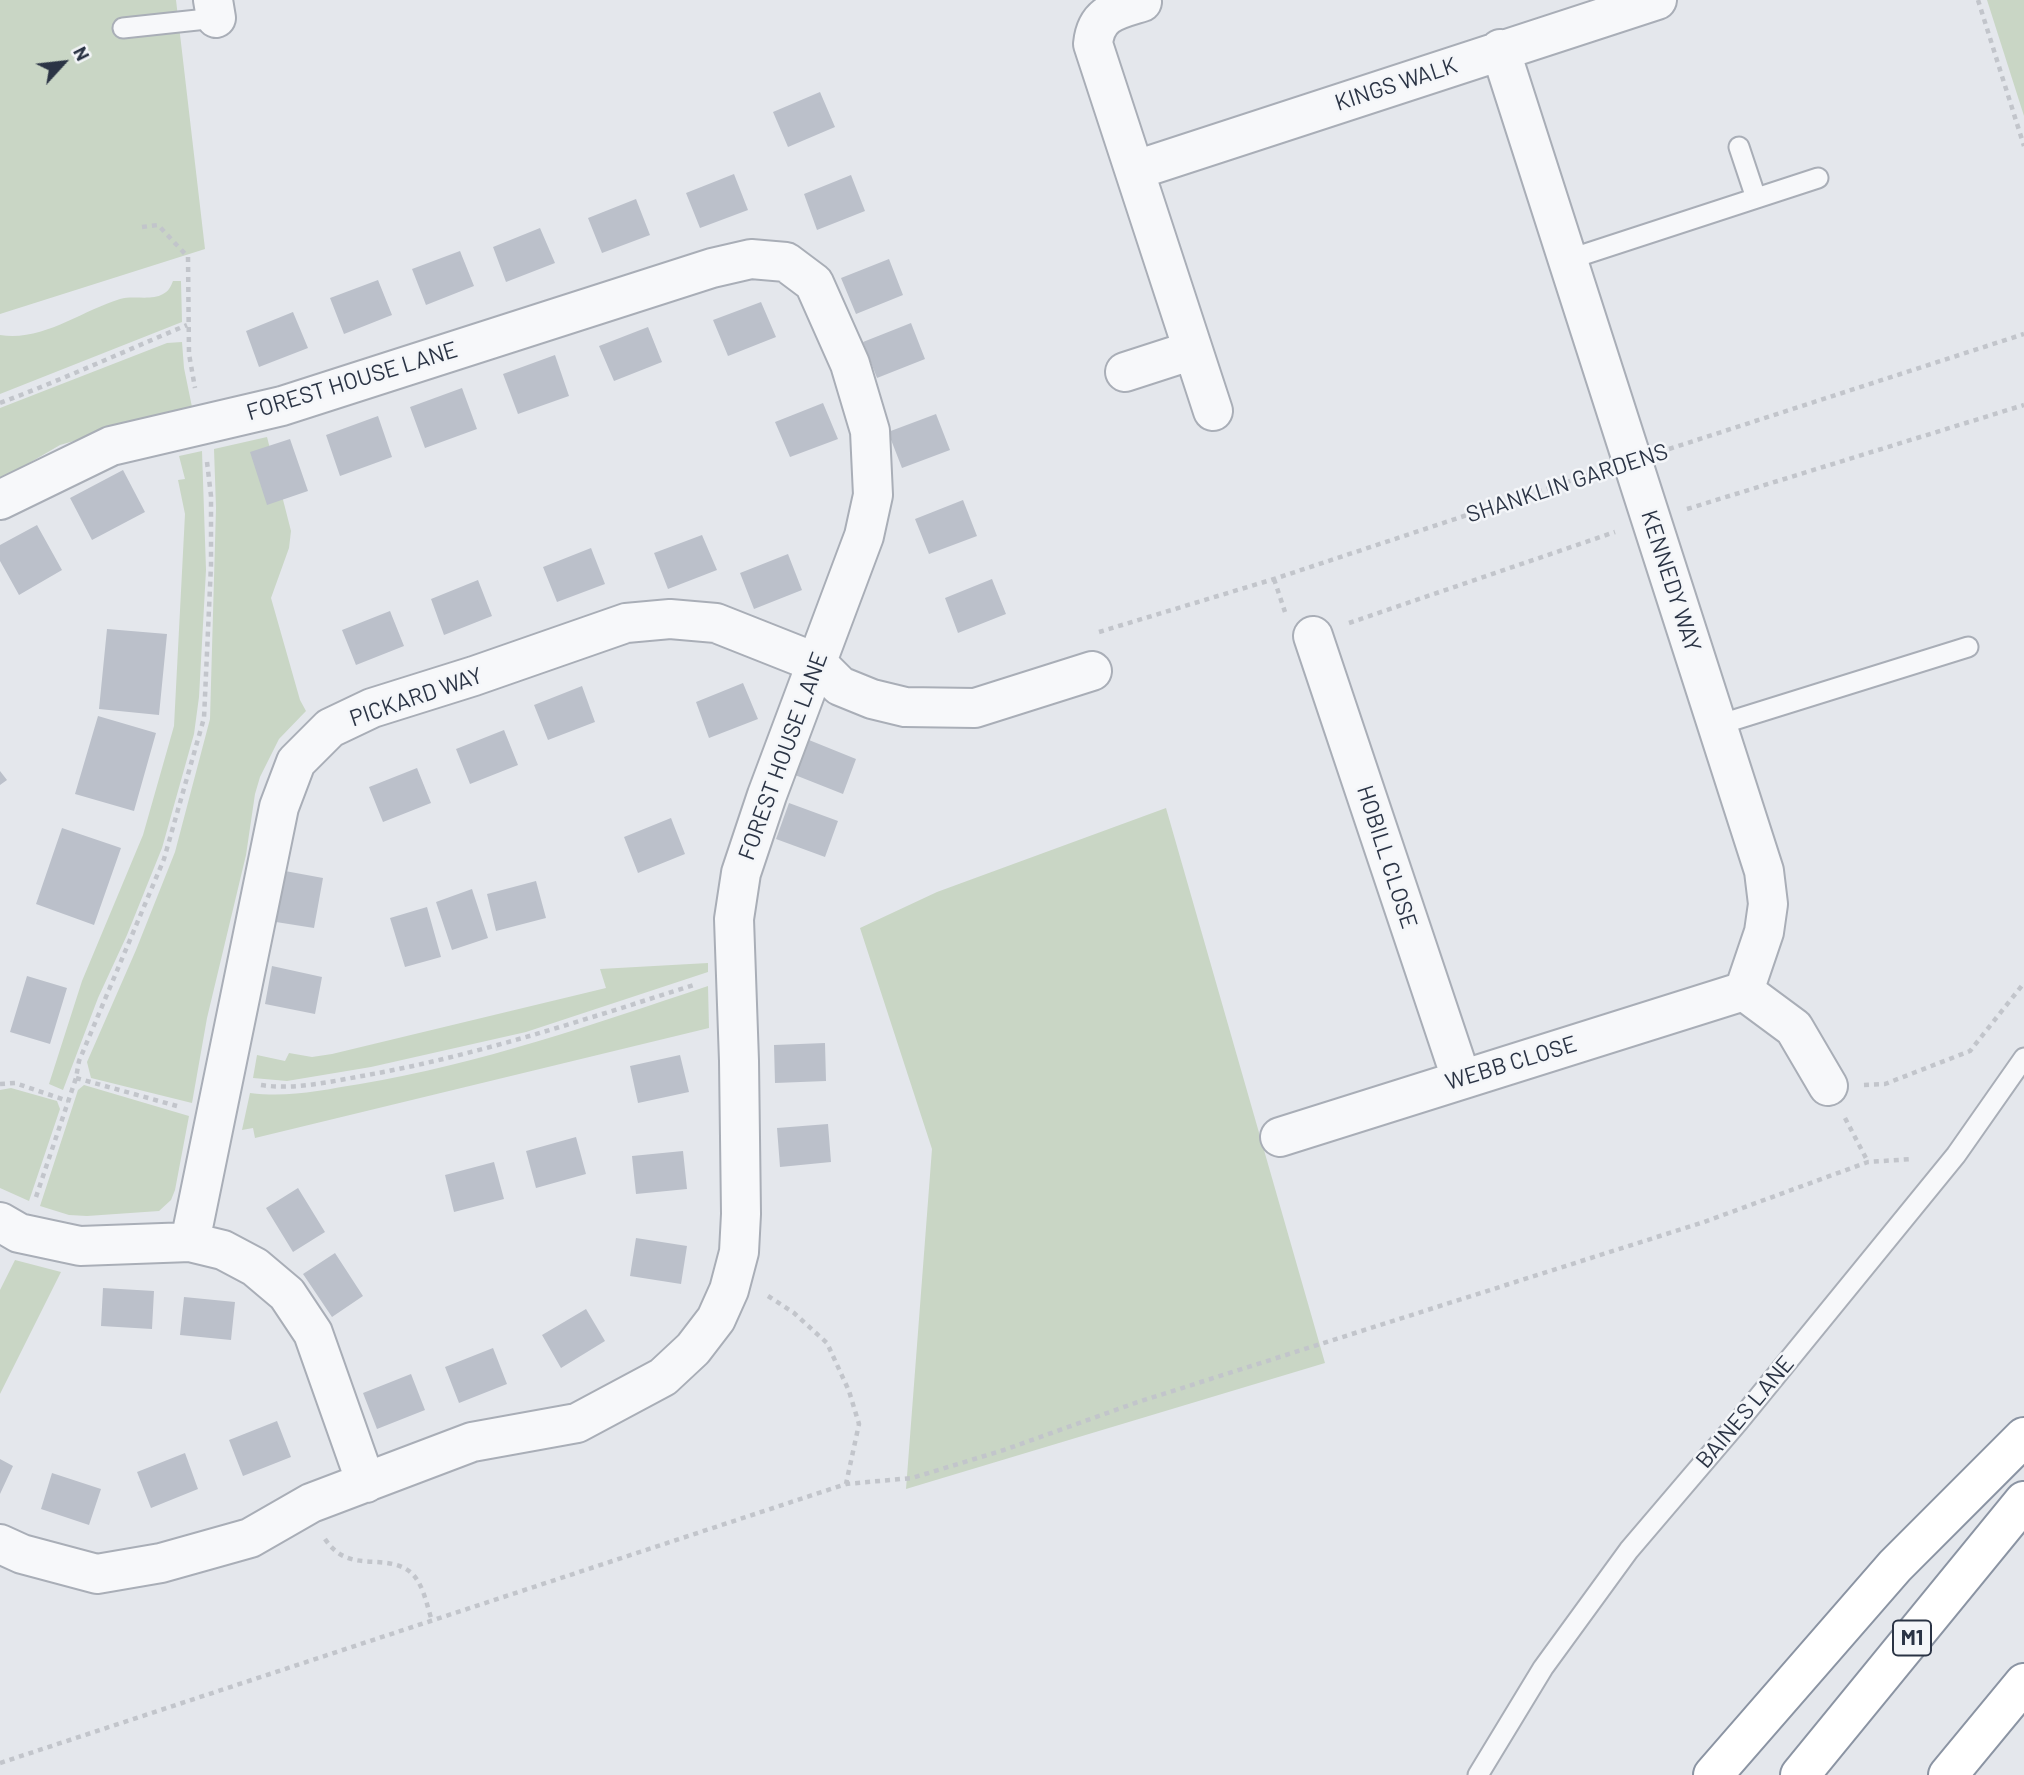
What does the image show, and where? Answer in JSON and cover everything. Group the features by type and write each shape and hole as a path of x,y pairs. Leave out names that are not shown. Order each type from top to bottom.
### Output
{"highway":[{"path":"1713,1775 1895,1566 2024,1437"},
{"name":"M1","path":"1800,1775 2024,1502"},
{"path":"1948,1775 2024,1683"},
{"path":"1980,1775 2024,1706"}],"street":[{"name":"KINGS WALK","path":"1136,170 1657,0"},
{"path":"1142,2 1114,11 1101,20 1094,30 1093,44 1213,411"},
{"name":"KENNEDY WAY","path":"1500,50 1765,871 1768,904 1764,932 1744,991"},
{"name":"FOREST HOUSE LANE","path":"0,500 111,446 282,406 712,268 751,259 786,262 814,283 850,364 870,431 873,495 866,526 741,873 734,919 739,1061 739,1252 729,1290 716,1319 693,1349 663,1377 577,1423 472,1442 310,1503 250,1538 161,1563 97,1574 22,1555 0,1544"},
{"path":"1125,372 1193,350"},
{"name":"PICKARD WAY","path":"190,1242 279,807 296,762 330,728 372,708 626,623 670,619 716,623 817,663"},
{"name":"HOBILL CLOSE","path":"1312,636 1461,1078"},
{"path":"817,663 840,686 872,699 905,707 975,708 1092,671"},
{"path":"1744,991 1794,1028 1828,1086"},
{"name":"WEBB CLOSE","path":"1280,1137 1744,991"},
{"path":"10,1227 80,1246 190,1242 223,1250 255,1267 287,1294 313,1333 366,1483"}],"lane":[{"path":"122,29 214,9"},
{"path":"1739,147 1756,198"},
{"path":"1567,260 1818,177"},
{"path":"1718,726 1968,647"},
{"name":"BAINES LANE","path":"1478,1775 1543,1668 1629,1550 1739,1421 1956,1155 2024,1058"}],"path":[{"path":"1978,0 2024,146"},
{"path":"10,1227 34,1202 86,1042 164,859 204,718 211,565 211,496 203,424 189,354 188,257 158,225 142,227"},
{"path":"0,402 69,377 187,325"},
{"name":"SHANKLIN GARDENS","path":"1097,632 1274,579 2024,334"},
{"path":"224,1080 275,1087 325,1082 398,1069 532,1037 734,972"},
{"path":"1868,1162 1828,1086 1885,1084 1970,1051 2024,983"},
{"path":"76,1079 215,1116"},
{"path":"0,1084 15,1083 68,1101"},
{"path":"0,1763 846,1485 912,1478 1004,1450 1135,1403 1704,1222 1868,1162 1956,1155"},
{"path":"729,1290 765,1294 794,1313 827,1343 849,1391 859,1424 846,1485"},
{"path":"310,1503 318,1528 330,1546 342,1555 356,1562 392,1565 409,1571 418,1581 432,1621"}],"green space":[{"path":"0,0 176,0 205,249 0,314"},
{"path":"1987,0 2024,0 2024,116"},
{"path":"173,281 181,281 182,322 0,394 0,335 31,334 120,299 158,296 171,287"},
{"path":"182,342 192,407 60,445 0,480 0,408 167,343"},
{"path":"267,437 291,531 289,548 271,598 300,700 306,711 279,739 260,777 255,794 246,855 207,1018 192,1103 91,1078 87,1062 175,852 210,719 216,508 214,449"},
{"path":"202,451 206,570 199,697 194,734 162,848 98,998 63,1090 49,1084 82,981 143,835 174,726 185,514 178,480 185,479 179,456"},
{"path":"1166,808 1325,1363 906,1489 932,1149 860,928 937,892"},
{"path":"708,963 708,972 526,1032 371,1067 287,1081 253,1078 257,1055 285,1061 289,1053 312,1057 332,1054 606,988 600,969"},
{"path":"708,986 709,1028 255,1138 253,1128 242,1130 250,1093 278,1095 319,1091 449,1066 536,1042"},
{"path":"84,1085 189,1116 175,1190 171,1200 159,1211 87,1216 69,1215 40,1206 78,1090"},
{"path":"11,1088 57,1101 60,1109 29,1201 0,1188 0,1090"},
{"path":"15,1260 61,1272 0,1394 0,1290"}],"building":[{"path":"820,92 835,127 788,147 773,112"},
{"path":"734,174 748,210 700,228 686,193"},
{"path":"851,175 865,211 817,230 804,194"},
{"path":"636,199 650,235 602,253 588,218"},
{"path":"540,228 555,263 506,282 493,247"},
{"path":"460,251 474,286 426,305 412,269"},
{"path":"889,259 903,295 856,314 841,278"},
{"path":"378,280 392,315 344,334 330,298"},
{"path":"761,302 776,337 728,356 713,320"},
{"path":"293,312 308,348 259,367 246,331"},
{"path":"911,323 925,359 877,378 863,342"},
{"path":"648,327 662,362 614,381 599,346"},
{"path":"555,355 569,396 518,414 503,374"},
{"path":"462,388 477,429 425,448 410,407"},
{"path":"823,403 838,439 790,457 775,422"},
{"path":"936,414 950,450 902,468 888,432"},
{"path":"378,416 392,457 340,476 326,435"},
{"path":"290,439 308,491 267,505 250,452"},
{"path":"123,470 145,512 92,540 70,498"},
{"path":"963,500 977,536 929,554 915,519"},
{"path":"37,525 62,570 19,595 0,561 0,545"},
{"path":"702,535 717,570 668,589 654,553"},
{"path":"591,548 605,584 557,602 543,567"},
{"path":"788,554 802,590 754,609 740,573"},
{"path":"992,579 1006,614 958,633 945,598"},
{"path":"478,580 492,616 444,635 431,599"},
{"path":"390,611 404,646 356,665 342,630"},
{"path":"107,629 167,634 159,715 99,709"},
{"path":"743,683 758,719 709,738 696,702"},
{"path":"582,686 595,722 548,740 534,705"},
{"path":"98,716 156,733 134,811 75,794"},
{"path":"504,730 518,765 470,784 456,749"},
{"path":"809,740 856,759 843,794 795,775"},
{"path":"417,768 431,803 383,822 369,787"},
{"path":"0,771 7,780 0,785"},
{"path":"789,803 838,821 825,857 776,839"},
{"path":"671,818 685,854 638,873 624,837"},
{"path":"62,828 121,848 94,925 36,904"},
{"path":"285,871 323,878 314,928 276,922"},
{"path":"536,881 546,918 496,931 487,894"},
{"path":"472,889 488,938 452,950 436,902"},
{"path":"427,907 441,957 405,967 390,918"},
{"path":"272,966 322,977 315,1014 265,1004"},
{"path":"27,976 67,988 50,1044 10,1032"},
{"path":"825,1043 826,1081 775,1083 774,1045"},
{"path":"680,1055 689,1092 638,1103 630,1066"},
{"path":"828,1124 831,1162 780,1167 777,1128"},
{"path":"576,1137 586,1174 536,1188 526,1151"},
{"path":"683,1151 687,1189 636,1194 632,1156"},
{"path":"494,1162 504,1199 454,1212 445,1175"},
{"path":"298,1188 325,1232 293,1252 266,1208"},
{"path":"636,1238 687,1246 681,1284 630,1276"},
{"path":"335,1253 363,1296 332,1317 303,1274"},
{"path":"103,1288 154,1291 152,1329 101,1326"},
{"path":"184,1297 235,1302 231,1340 180,1335"},
{"path":"586,1309 605,1341 561,1368 542,1335"},
{"path":"493,1348 507,1384 459,1403 445,1367"},
{"path":"411,1374 425,1410 377,1429 363,1393"},
{"path":"277,1421 291,1457 243,1476 229,1440"},
{"path":"185,1453 198,1489 151,1508 137,1472"},
{"path":"0,1459 13,1466 0,1494"},
{"path":"52,1473 101,1489 89,1525 41,1509"}]}
